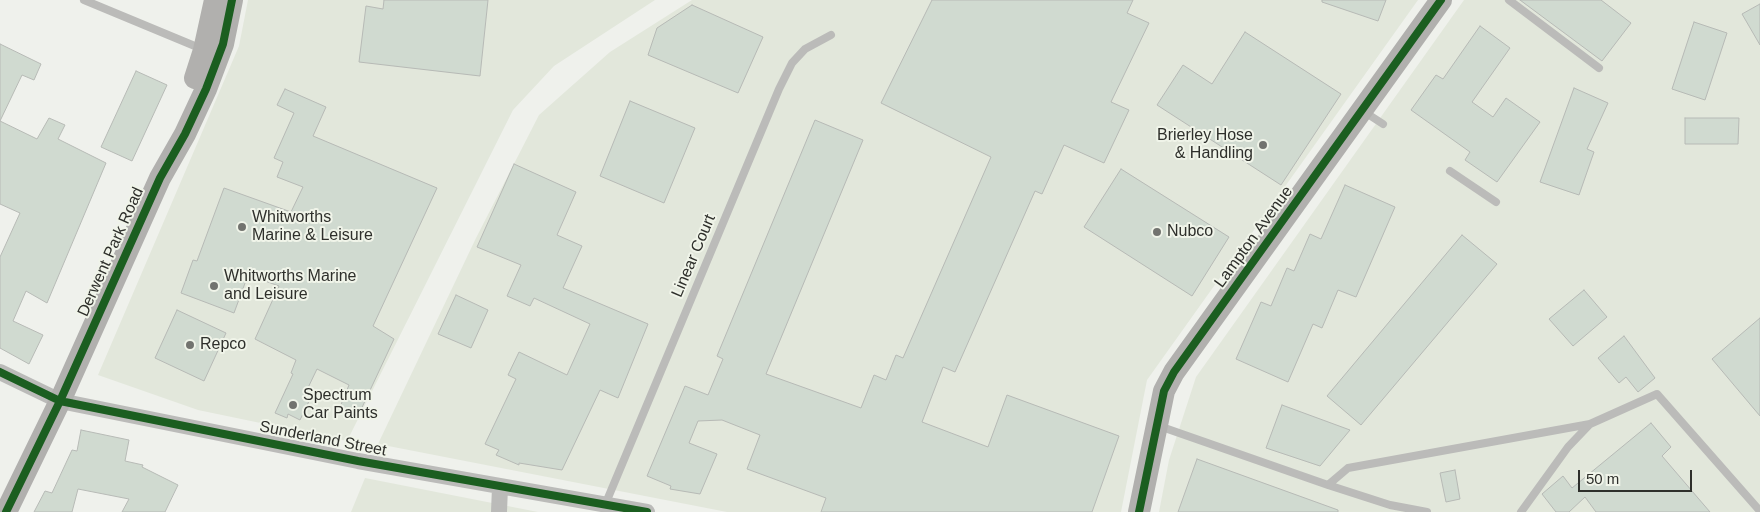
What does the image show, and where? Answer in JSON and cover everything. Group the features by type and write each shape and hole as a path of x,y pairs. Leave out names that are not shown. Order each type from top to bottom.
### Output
{"street":[{"name":"Derwent Park Road","path":"160,178 172,134 204,50 215,0"},
{"name":"Derwent Park Road","path":"6,512 60,401 160,178 185,134 206,89 223,44 232,0"},
{"name":"Lampton Avenue","path":"1140,512 1164,391 1174,372 1441,0"},
{"name":"Sunderland Street","path":"0,372 60,401 500,487 647,512"},
{"path":"499,512 500,487"}],"lane":[{"path":"84,0 204,50"},
{"path":"1509,0 1599,68"},
{"name":"Linear Court","path":"605,505 779,89 792,63 804,49 831,35"},
{"path":"1362,110 1383,124"},
{"path":"1450,171 1496,202"},
{"path":"1328,485 1348,468 1590,424 1657,394 1760,511"},
{"path":"1521,512 1568,447 1590,424"},
{"path":"1157,425 1390,505 1427,512"}],"shaded area":[{"path":"248,0 655,0 554,66 513,110 347,441 198,410 98,375 239,46"},
{"path":"692,0 1418,0 1147,380 1121,512 727,512 378,444 476,238 539,115 610,52"},
{"path":"1464,0 1760,0 1760,512 1159,512 1169,460 1196,377"},
{"path":"365,478 538,512 351,512"}],"building":[{"path":"384,0 488,0 480,76 359,62 366,6 383,9"},
{"path":"932,0 1133,0 1127,13 1149,23 1111,102 1129,110 1104,163 1064,145 1042,194 1035,191 955,372 943,367 922,422 988,447 1007,395 1119,436 1092,512 821,512 826,498 747,469 760,435 722,420 698,421 689,443 717,454 700,494 670,489 671,486 647,476 685,386 708,395 723,359 717,356 815,120 863,140 766,374 861,408 874,375 886,380 896,355 903,358 991,157 881,103"},
{"path":"1322,0 1386,0 1378,21 1322,2"},
{"path":"1520,0 1601,0 1631,23 1602,61"},
{"path":"1760,4 1760,45 1742,14"},
{"path":"692,5 763,37 738,93 648,55 657,28"},
{"path":"1694,22 1727,33 1705,100 1672,89"},
{"path":"1480,26 1510,48 1472,102 1493,117 1506,98 1540,122 1497,182 1465,160 1470,152 1411,110 1436,75 1443,79"},
{"name":"Brierley Hose & Handling","path":"1245,32 1341,94 1281,185 1157,105 1183,65 1212,84"},
{"path":"0,44 41,64 34,80 22,75 0,121"},
{"path":"136,71 167,85 132,161 101,147"},
{"path":"1574,88 1608,103 1587,149 1594,152 1579,195 1540,182"},
{"path":"285,89 326,107 313,136 437,188 373,326 394,339 358,416 340,407 349,385 317,369 305,394 311,397 300,420 288,414 287,418 275,413 293,374 291,373 296,360 255,339 279,286 248,275 234,313 181,293 193,260 197,261 224,188 291,212 303,187 277,177 283,162 274,158 294,113 277,105"},
{"path":"630,101 695,128 664,203 600,176"},
{"path":"49,118 65,125 58,139 106,163 47,303 26,291 13,321 43,335 29,364 0,348 0,257 20,213 0,204 0,121 37,139"},
{"path":"1685,118 1739,118 1738,144 1685,144"},
{"path":"514,164 576,192 557,235 582,246 563,288 648,324 618,398 600,390 562,470 519,463 519,465 496,455 499,450 485,444 516,379 508,375 519,352 567,375 590,324 534,298 530,306 507,296 521,265 477,247"},
{"name":"Nubco","path":"1121,169 1229,237 1192,296 1084,227"},
{"path":"1345,185 1395,207 1356,297 1338,290 1322,328 1313,324 1288,382 1236,359 1261,302 1271,306 1287,268 1294,271 1310,234 1321,239"},
{"path":"1462,235 1497,264 1361,425 1327,396"},
{"path":"1584,290 1607,317 1573,346 1549,319"},
{"path":"456,295 488,310 471,348 438,334"},
{"name":"Repco","path":"177,310 226,333 204,381 155,358"},
{"path":"1760,318 1760,416 1712,359"},
{"path":"1624,336 1655,378 1638,392 1626,377 1619,383 1598,358"},
{"path":"1282,405 1350,430 1320,466 1266,448"},
{"path":"1651,423 1671,447 1662,456 1710,512 1596,512 1585,497 1569,512 1556,512 1542,494 1563,476 1572,488"},
{"path":"81,430 129,440 125,461 143,465 142,467 178,485 165,512 122,512 129,499 78,489 72,512 34,512 45,491 52,493 72,450 77,451"},
{"path":"1197,459 1338,510 1338,512 1178,512"},
{"path":"1455,470 1460,499 1446,502 1440,473"}],"cycle path":[{"path":"6,512 60,401 160,178 185,134 206,89 223,44 232,0"},
{"path":"1139,512 1164,391 1174,372 1441,0"},
{"path":"0,372 60,401 358,461 647,512"}],"place":[{"name":"Brierley Hose & Handling","path":"1263,145"},
{"name":"Whitworths Marine & Leisure","path":"242,227"},
{"name":"Nubco","path":"1157,232"},
{"name":"Whitworths Marine and Leisure","path":"214,286"},
{"name":"Repco","path":"190,345"},
{"name":"Spectrum Car Paints","path":"293,405"}]}
